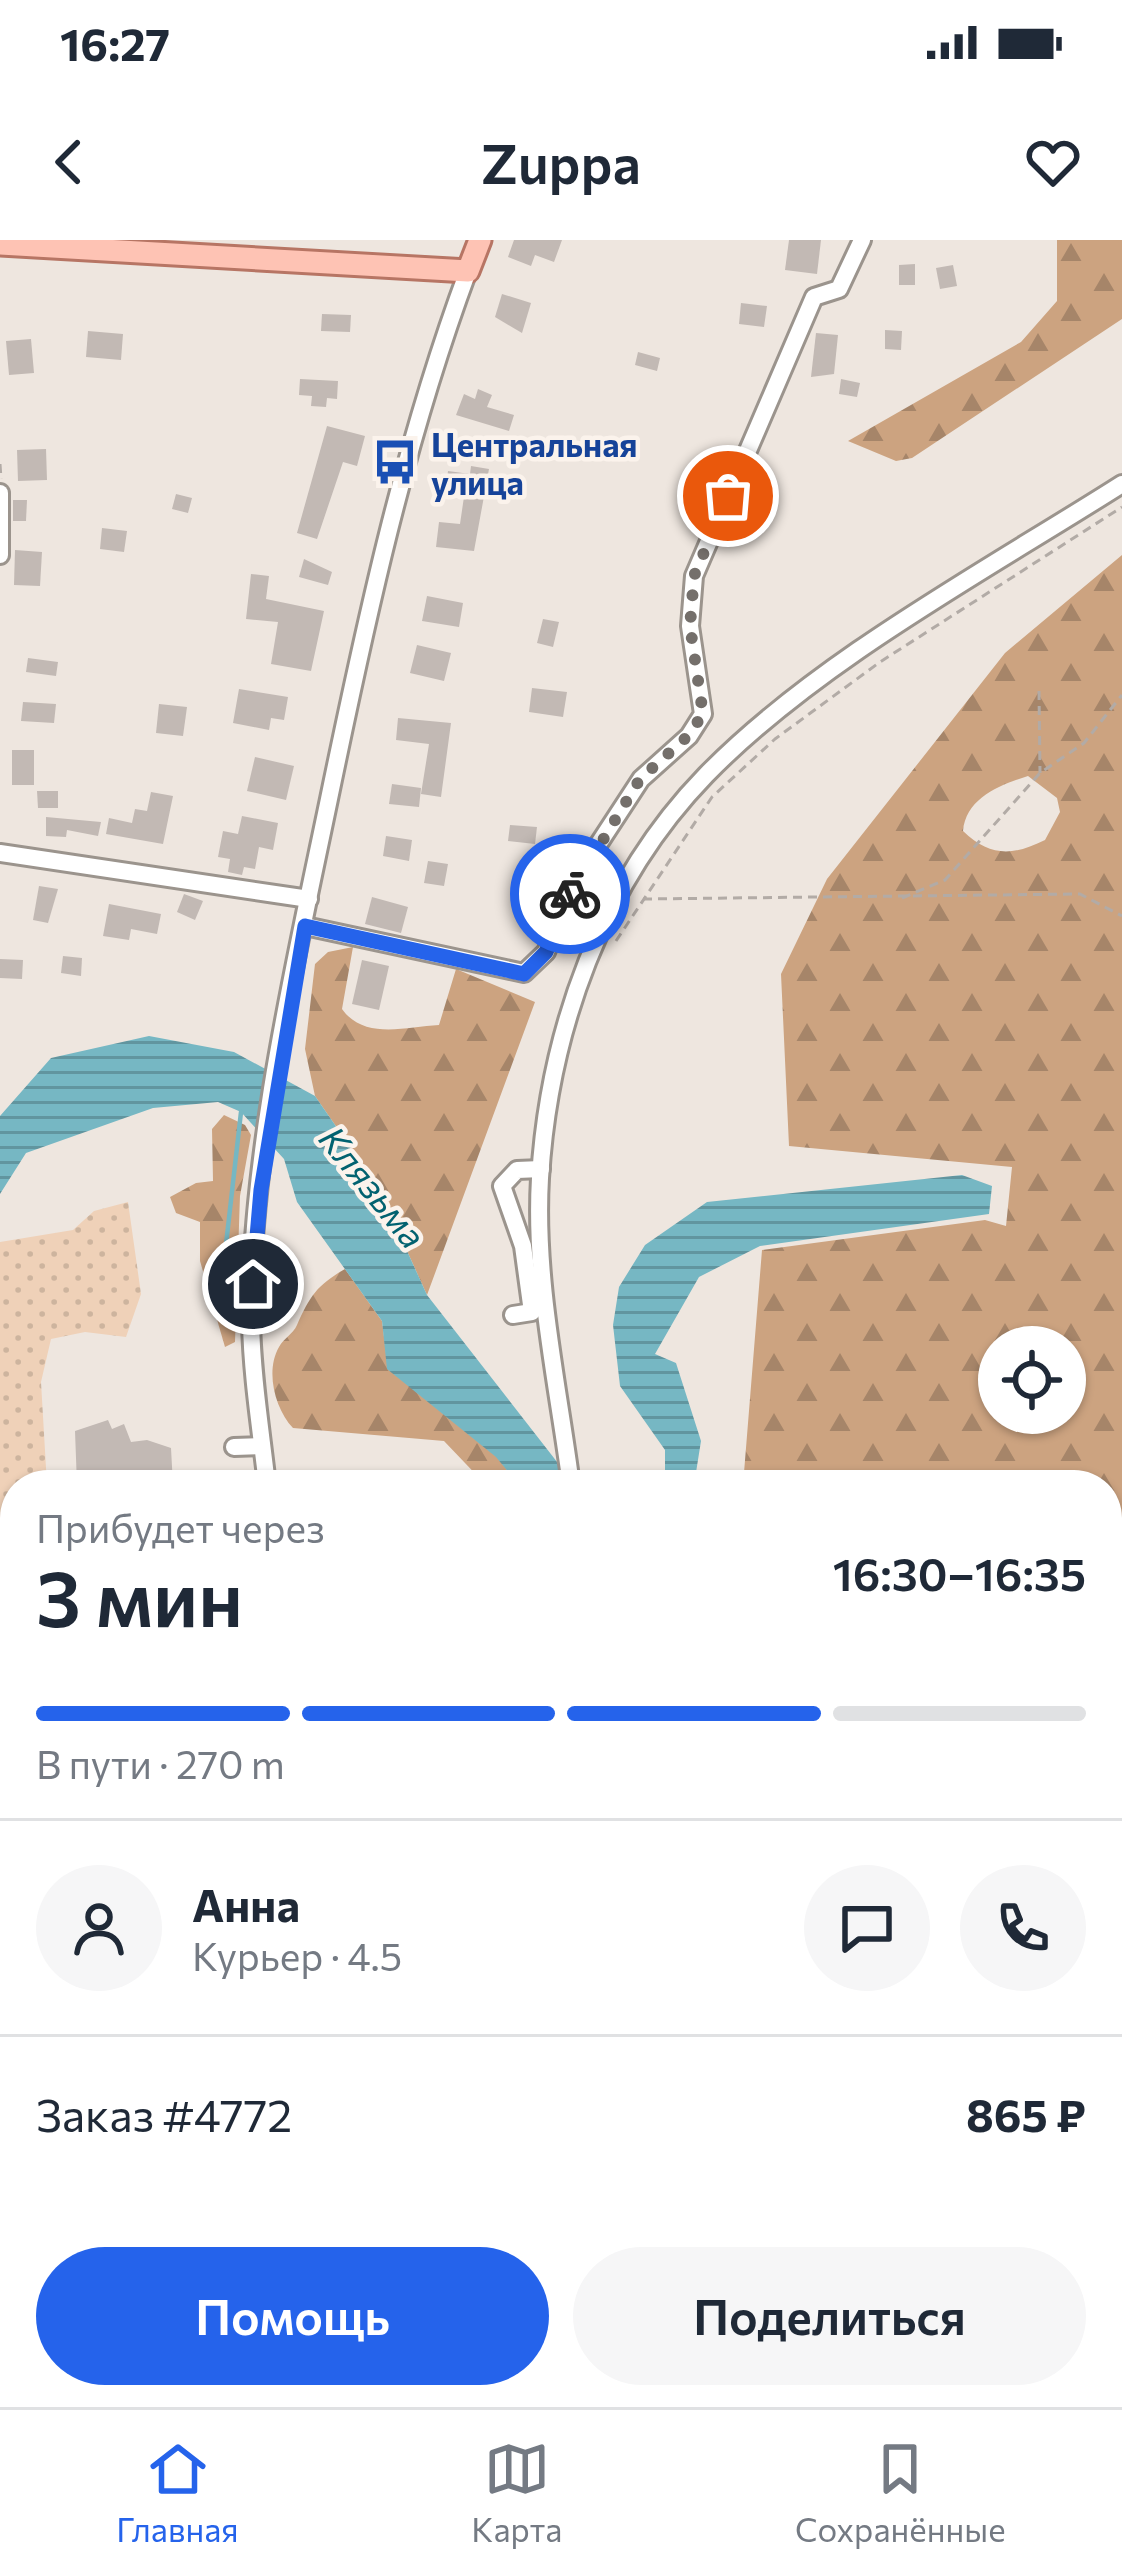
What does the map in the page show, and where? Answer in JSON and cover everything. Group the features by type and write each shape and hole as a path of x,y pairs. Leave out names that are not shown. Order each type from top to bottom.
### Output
{"main road":[{"path":"0,244 468,271 480,240"}],"street":[{"path":"305,926 524,974 546,952 577,878 640,779 688,736 703,714 690,626 694,576 814,297 839,289 862,240"},
{"path":"265,1470 251,1323 261,1190 286,1023 371,594 413,434 468,271"},
{"path":"570,1470 545,1298 541,1169 547,1101 573,990 608,916 695,788 790,701 1122,484"},
{"path":"0,493 0,555"},
{"path":"0,853 309,899"},
{"path":"513,1315 532,1312 523,1246 502,1186 517,1170 541,1169"},
{"path":"234,1447 262,1446"}],"path":[{"path":"613,946 712,797 775,739 880,662 1122,507"},
{"path":"1039,691 1040,773"},
{"path":"898,901 945,880 1040,773 1084,742 1122,695"},
{"path":"642,899 898,901 1080,894 1122,916"}],"green space":[{"path":"1057,240 1122,240 1122,319 912,458 896,461 848,441 1021,342 1057,301"},
{"path":"1122,555 1122,1470 744,1470 762,1250 985,1220 1006,1226 1012,1167 789,1146 781,974 827,879 1005,653","holes":["1028,776 1057,798 1060,812 1045,840 1022,849 992,849 963,831 978,801"]},
{"path":"353,947 342,1009 362,1025 386,1029 439,1025 456,969 535,1002 427,1295 378,1187 315,1096 305,1049 315,964 328,952"},
{"path":"224,1115 245,1125 251,1135 240,1196 235,1342 225,1347 200,1261 200,1222 176,1213 170,1197 196,1183 213,1181 212,1129"},
{"path":"128,1202 141,1294 126,1337 85,1332 51,1339 41,1382 46,1470 0,1470 0,1242 73,1230 94,1211"},
{"path":"345,1269 382,1321 388,1369 507,1470 472,1470 444,1441 293,1428 274,1389 275,1357 315,1292"}],"water":[{"name":"Клязьма","path":"149,1036 234,1052 315,1096 378,1187 427,1295 563,1470 507,1470 387,1369 382,1321 297,1202 284,1159 241,1112 218,1102 153,1108 26,1153 0,1194 0,1116 51,1058"},
{"path":"962,1175 992,1186 989,1214 760,1246 699,1277 655,1354 676,1363 701,1441 696,1470 665,1470 665,1450 620,1386 613,1325 619,1287 645,1245 707,1202"}],"building":[{"path":"514,240 562,240 554,262 535,255 531,266 508,257"},
{"path":"789,240 821,240 817,274 785,270"},
{"path":"915,264 915,285 899,285 899,265"},
{"path":"953,265 957,286 940,289 936,268"},
{"path":"502,294 531,303 522,333 495,317"},
{"path":"741,303 767,306 764,327 739,324"},
{"path":"322,314 351,315 350,332 321,331"},
{"path":"885,330 902,331 901,350 885,349"},
{"path":"88,331 123,334 121,360 86,357"},
{"path":"816,333 838,335 834,374 811,377"},
{"path":"31,339 34,373 9,375 6,341"},
{"path":"638,352 660,358 657,371 635,365"},
{"path":"300,379 338,381 337,399 327,398 326,407 311,406 312,396 299,395"},
{"path":"841,379 860,383 857,397 839,394"},
{"path":"478,389 492,395 487,407 514,415 509,431 456,415 464,394 475,399"},
{"path":"327,426 365,436 357,466 343,462 317,539 297,533"},
{"path":"46,449 47,480 18,481 17,450"},
{"path":"471,466 489,469 474,551 436,547 439,522 460,524 465,490 446,487 448,471 470,474"},
{"path":"176,494 192,498 188,513 172,509"},
{"path":"13,500 27,500 26,521 13,521"},
{"path":"102,528 127,531 124,552 100,549"},
{"path":"15,550 42,552 40,586 14,585"},
{"path":"304,559 332,572 328,585 299,577"},
{"path":"251,574 269,576 266,599 324,611 311,671 271,664 278,622 246,619"},
{"path":"427,596 463,603 459,627 422,621"},
{"path":"543,619 559,622 553,647 537,643"},
{"path":"417,645 451,653 444,681 410,673"},
{"path":"28,658 58,662 56,676 26,672"},
{"path":"532,688 567,692 563,717 529,712"},
{"path":"239,689 288,697 284,720 271,718 269,730 233,723"},
{"path":"23,702 56,704 54,723 21,721"},
{"path":"159,704 187,707 183,736 156,733"},
{"path":"398,718 451,723 441,797 421,794 429,744 396,740"},
{"path":"12,750 34,750 34,785 12,785"},
{"path":"255,757 294,766 286,800 247,791"},
{"path":"392,784 421,788 419,807 389,804"},
{"path":"37,791 58,791 58,808 38,808"},
{"path":"151,792 173,796 163,844 106,834 109,818 132,823 135,809 147,811"},
{"path":"242,816 278,823 273,850 259,847 255,869 244,867 242,875 228,872 230,859 218,857 223,831 238,834"},
{"path":"46,817 101,822 98,836 67,830 66,837 46,836"},
{"path":"510,825 537,827 535,844 508,841"},
{"path":"386,836 412,840 409,861 383,856"},
{"path":"428,861 448,864 444,886 424,883"},
{"path":"39,886 58,889 48,923 33,920"},
{"path":"184,894 203,901 195,920 177,912"},
{"path":"372,897 408,907 401,933 365,924"},
{"path":"109,904 161,914 157,934 131,929 129,940 103,936"},
{"path":"63,956 82,958 81,976 61,973"},
{"path":"0,959 23,960 22,979 0,978"},
{"path":"362,960 389,966 379,1010 352,1004"},
{"path":"108,1420 112,1429 124,1424 131,1442 147,1440 171,1448 172,1470 76,1470 75,1431"}],"waterway":[{"path":"223,1271 241,1112"}],"way so far":[{"path":"570,894 640,779 688,736 703,714 690,626 694,576 728,496"}],"place":[{"name":"Центральная улица","path":"395,462"}],"route":[{"path":"253,1284 261,1190 305,926 524,974 546,952 570,894"}]}
